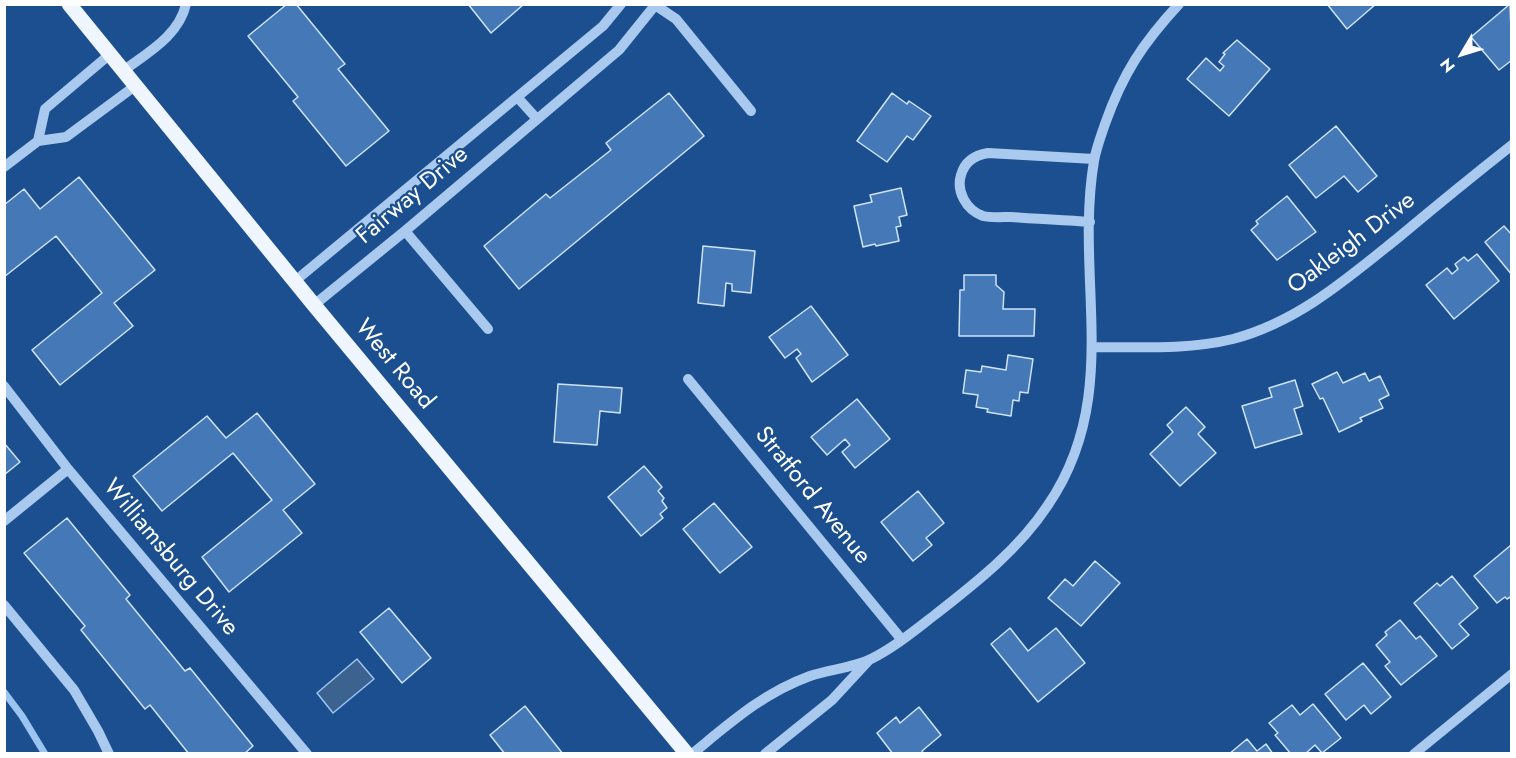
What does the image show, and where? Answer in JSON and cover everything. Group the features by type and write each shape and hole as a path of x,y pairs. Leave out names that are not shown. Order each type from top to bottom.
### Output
{"main road":[{"name":"West Road","path":"69,4 295,281 687,753"}],"street":[{"path":"123,71 172,33 182,20 186,4"},
{"name":"Fairway Drive","path":"295,281 603,26 621,4"},
{"path":"765,753 832,700 869,660 902,640 993,567 1029,532 1049,504 1069,468 1083,428 1091,385 1090,222 1094,159 1116,93 1132,62 1152,33 1179,4"},
{"path":"656,5 676,19 751,111"},
{"name":"Fairway Drive","path":"314,304 405,231 619,50 656,5"},
{"path":"38,141 45,109 109,55"},
{"path":"4,166 38,141 66,137 135,86"},
{"path":"518,98 537,119"},
{"name":"Oakleigh Drive","path":"1092,347 1176,347 1234,339 1268,327 1316,302 1512,145"},
{"path":"1090,222 983,216 966,203 961,193 960,182 962,172 968,162 977,155 988,153 1094,159"},
{"path":"405,231 488,329"},
{"name":"Stratford Avenue","path":"688,379 902,640"},
{"name":"Williamsburg Drive","path":"4,386 68,469 307,753"},
{"path":"4,521 68,469"},
{"path":"4,605 74,690 109,753"},
{"path":"692,753 738,715 784,687 811,675 869,660"},
{"path":"1414,753 1512,674"}],"water":[{"path":"357,659 374,679 333,713 317,693"}],"building":[{"path":"287,4 296,4 345,64 338,69 389,131 346,166 293,101 298,97 248,36"},
{"path":"468,4 524,4 491,33"},
{"path":"1327,4 1376,4 1347,29"},
{"path":"1510,4 1512,60 1499,70 1471,37"},
{"path":"1237,40 1270,69 1229,116 1187,79 1206,58 1220,71 1224,66 1219,62 1225,54 1223,53"},
{"path":"669,93 704,136 519,289 484,246 546,194 550,198 611,150 606,143"},
{"path":"892,93 907,104 909,101 931,116 913,140 907,136 887,162 857,141"},
{"path":"1336,126 1377,176 1358,192 1344,176 1316,198 1289,165"},
{"path":"79,177 155,270 114,303 133,326 60,385 32,350 102,293 56,236 4,277 4,205 24,189 40,209"},
{"path":"901,188 907,215 899,217 901,226 896,227 899,241 863,247 854,206 872,202 870,195"},
{"path":"1287,196 1316,232 1277,260 1251,230 1258,224 1256,221"},
{"path":"1504,226 1512,235 1512,275 1485,242"},
{"path":"703,246 755,251 751,293 732,291 732,284 726,283 724,306 698,303"},
{"path":"1477,254 1499,281 1454,319 1426,285 1447,268 1452,274 1458,269 1455,264 1464,257 1468,261"},
{"path":"964,275 996,275 996,285 1004,292 1003,309 1035,309 1034,336 959,336 960,290 964,290"},
{"path":"811,306 848,355 812,382 796,358 801,354 797,349 785,358 769,337"},
{"path":"1008,355 1033,359 1028,393 1020,392 1019,401 1013,400 1011,416 987,412 988,409 976,407 978,395 963,393 966,370 981,372 982,366 1006,370"},
{"path":"1337,372 1343,383 1365,373 1369,381 1380,376 1389,395 1379,400 1383,408 1360,418 1362,421 1339,432 1323,398 1320,399 1312,384"},
{"path":"1295,380 1303,406 1294,409 1302,434 1255,448 1242,406 1272,397 1269,388"},
{"path":"558,384 622,388 620,413 600,411 597,445 554,442"},
{"path":"857,399 890,439 855,468 842,452 850,445 845,439 827,455 811,437"},
{"path":"1186,407 1205,427 1198,434 1216,453 1180,486 1150,454 1173,432 1167,425"},
{"path":"257,413 315,484 283,510 302,533 229,592 202,557 272,500 233,453 162,511 133,476 207,416 226,438"},
{"path":"4,443 20,462 4,475"},
{"path":"644,466 662,487 658,491 664,498 662,501 667,508 660,514 663,518 641,536 608,497"},
{"path":"918,491 944,523 926,538 932,545 913,561 881,522"},
{"path":"714,503 752,547 720,573 683,529"},
{"path":"67,518 130,595 126,599 185,671 190,668 253,746 244,754 189,754 150,705 145,709 81,630 85,626 24,553"},
{"path":"1511,545 1512,596 1507,599 1505,597 1497,603 1474,576"},
{"path":"1095,561 1120,583 1081,626 1048,598 1065,579 1073,586"},
{"path":"1452,576 1478,608 1459,624 1469,635 1452,649 1414,603 1437,583 1440,586"},
{"path":"389,608 431,658 402,683 360,632"},
{"path":"1400,620 1416,639 1420,636 1437,656 1401,685 1385,666 1390,662 1376,645 1387,635 1385,632"},
{"path":"1010,628 1028,651 1056,628 1085,663 1038,702 991,644"},
{"path":"1363,663 1391,697 1371,714 1364,705 1346,720 1325,694"},
{"path":"1313,704 1341,738 1322,753 1315,745 1305,754 1291,754 1275,735 1278,733 1269,723 1292,705 1300,715"},
{"path":"525,706 563,754 505,754 490,735"},
{"path":"919,707 941,735 922,751 924,754 893,754 877,733 896,717 900,723"},
{"path":"1247,739 1257,751 1266,744 1273,754 1229,754"}],"waterway":[{"path":"4,692 45,754"}]}
